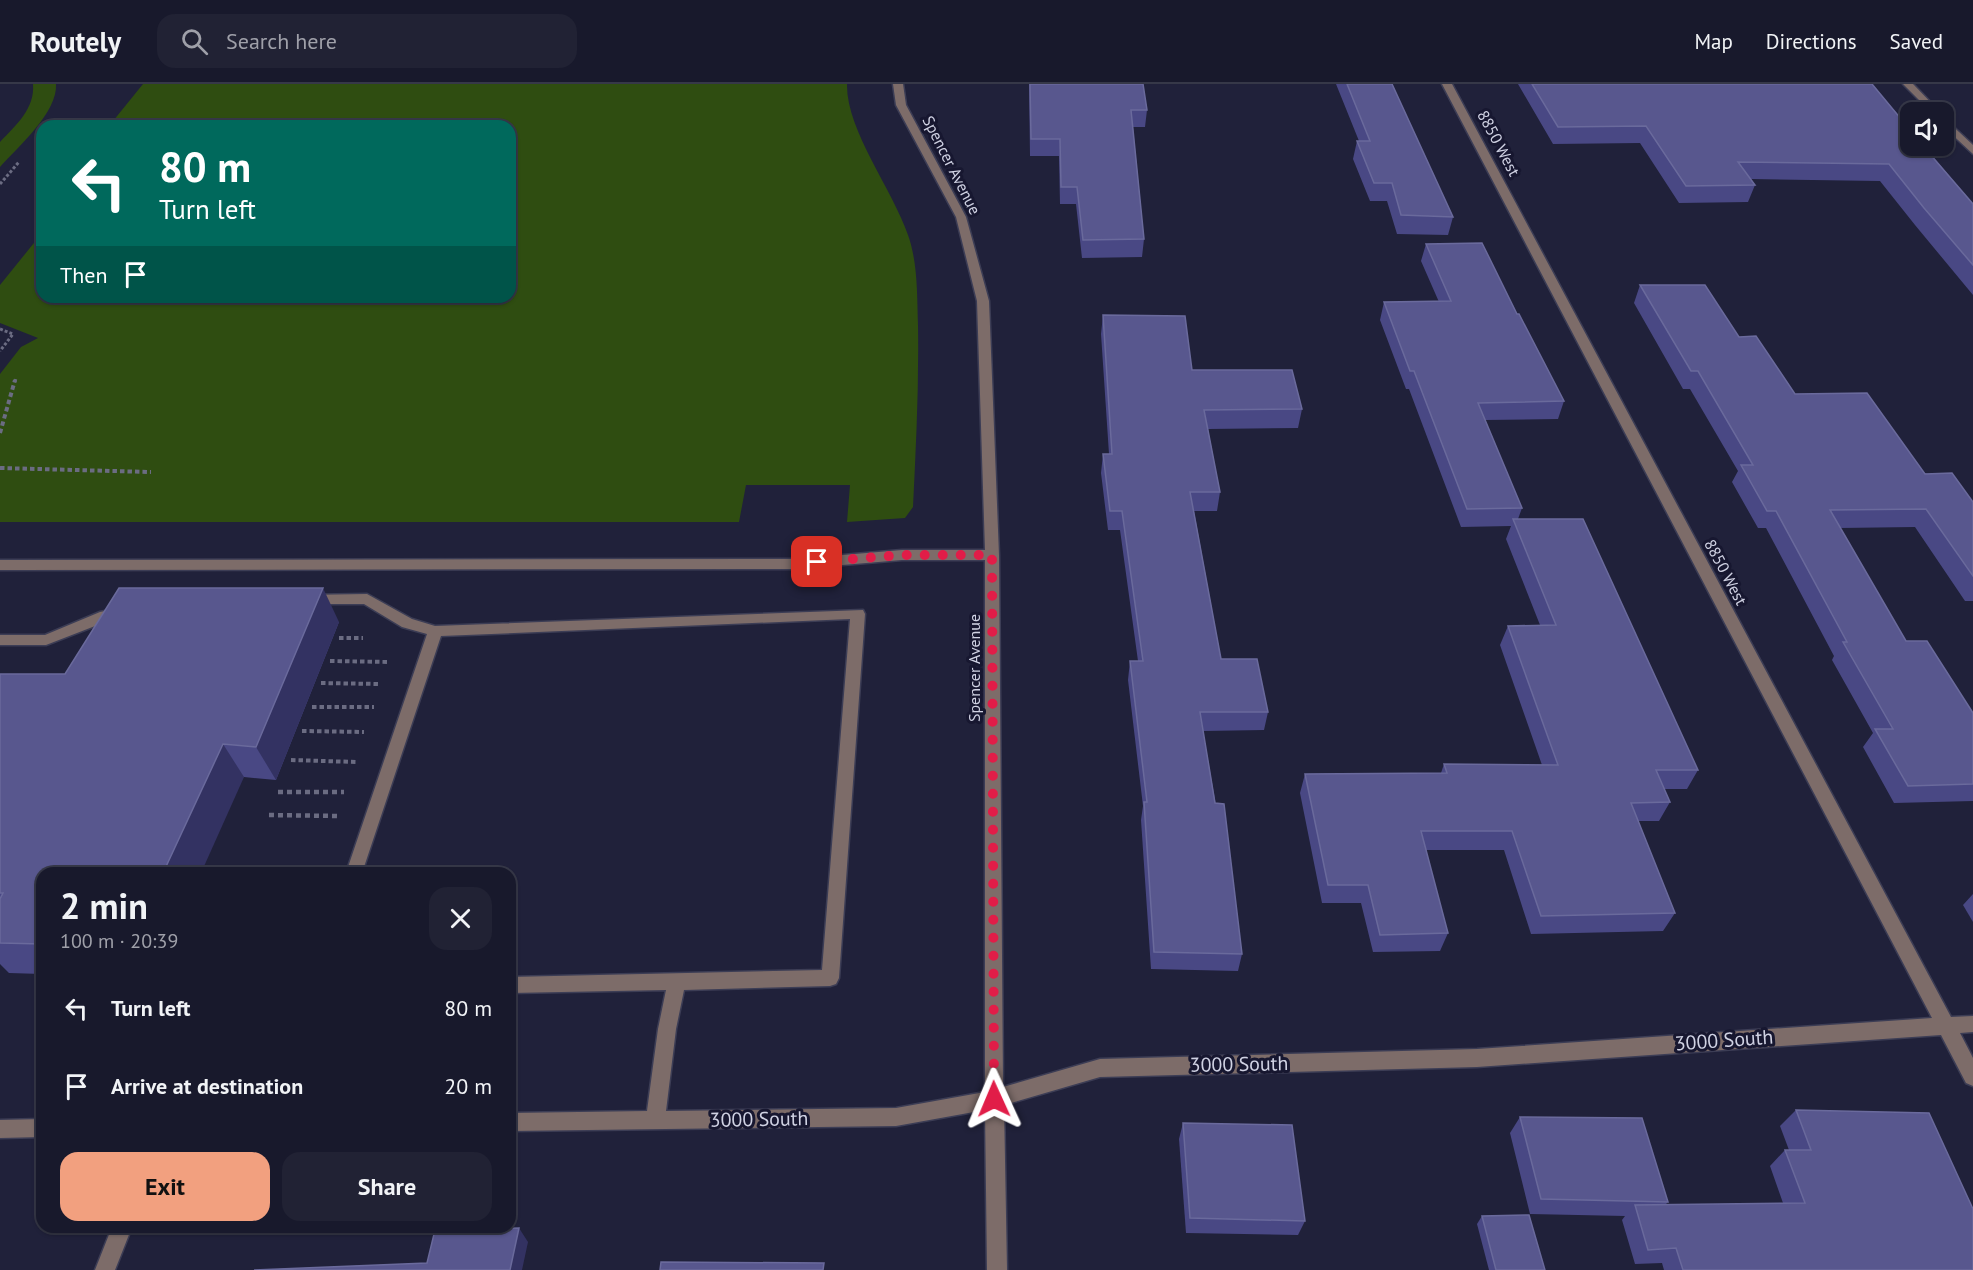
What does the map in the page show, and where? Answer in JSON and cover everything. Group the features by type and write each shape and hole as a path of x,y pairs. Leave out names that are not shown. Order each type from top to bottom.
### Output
{"street":[{"name":"Spencer Avenue","path":"898,84 901,105 961,217 983,301 992,555 994,1099 997,1270"},
{"name":"8850 West","path":"1447,84 1973,1077"},
{"path":"1908,84 1926,102"},
{"path":"1954,131 1973,151"},
{"path":"0,565 795,564 902,555 992,555"},
{"path":"288,599 367,599 407,623 435,631 858,614 830,978 516,985"},
{"path":"0,640 46,640 105,616 140,610"},
{"path":"356,867 435,631"},
{"path":"655,1120 667,1029 677,982"},
{"name":"3000 South","path":"516,1122 896,1117 994,1099 1100,1068 1477,1058 1973,1024"},
{"path":"0,1129 36,1128"},
{"path":"105,1270 120,1233"}],"path":[{"path":"0,184 19,162"},
{"path":"0,329 13,334 0,351"},
{"path":"0,433 16,378"},
{"path":"0,468 151,472"},
{"path":"330,661 424,662"},
{"path":"321,683 417,684"},
{"path":"312,707 409,707"},
{"path":"302,731 401,733"},
{"path":"291,760 391,762"},
{"path":"278,792 381,792"},
{"path":"269,815 373,816"}],"green space":[{"path":"33,84 56,84 51,106 44,117 42,120 36,120 36,128 0,167 0,142 28,109"},
{"path":"143,84 847,84 854,121 901,217 914,257 918,348 913,507 905,518 847,522 850,485 746,485 739,522 0,522 0,374 21,347 38,338 0,323 0,285 36,240 36,303 516,303 516,120 114,120"}],"building":[{"path":"1030,84 1143,84 1147,110 1131,110 1144,239 1083,240 1077,187 1061,187 1060,139 1031,139"},
{"path":"1347,84 1392,84 1453,217 1401,215 1392,183 1374,183 1357,141 1370,141"},
{"path":"1532,84 1872,84 1900,118 1900,156 1932,156 1973,204 1973,265 1889,164 1738,162 1755,185 1686,186 1646,126 1558,127"},
{"path":"1482,243 1564,401 1478,403 1522,508 1467,509 1414,371 1410,371 1384,302 1451,301 1426,244"},
{"path":"1640,285 1705,285 1739,337 1756,336 1795,394 1867,393 1925,474 1952,473 1973,502 1973,576 1926,509 1830,510 1906,641 1927,641 1973,713 1973,784 1908,786 1875,729 1893,729 1843,642 1847,642 1776,511 1767,511 1741,465 1753,465 1698,371 1691,371"},
{"path":"1103,315 1185,316 1192,370 1292,370 1302,409 1204,410 1220,492 1190,492 1221,659 1257,659 1268,712 1200,712 1215,803 1224,804 1242,954 1154,952 1144,802 1147,802 1130,661 1143,661 1122,511 1110,511 1103,454 1112,454"},
{"path":"1513,519 1583,519 1698,770 1656,770 1670,802 1631,803 1675,913 1541,916 1512,831 1421,831 1448,933 1380,935 1368,885 1328,885 1305,774 1447,773 1444,764 1558,765 1508,626 1556,625"},
{"path":"119,588 323,588 256,747 223,744 166,867 36,867 36,944 0,943 0,899 3,893 0,893 0,674 65,674"},
{"path":"1796,1110 1929,1113 1973,1209 1973,1270 1683,1270 1676,1248 1648,1250 1635,1205 1805,1203 1785,1150 1811,1150"},
{"path":"1520,1117 1642,1118 1668,1202 1541,1199"},
{"path":"1183,1123 1292,1125 1305,1221 1190,1218"},
{"path":"1529,1215 1545,1270 1496,1270 1482,1216"},
{"path":"516,1228 519,1228 510,1270 254,1270 427,1263 434,1233 516,1233"},
{"path":"661,1262 824,1263 823,1270 660,1270"}],"route":[{"path":"817,562 902,555 992,555 994,1099"}]}
